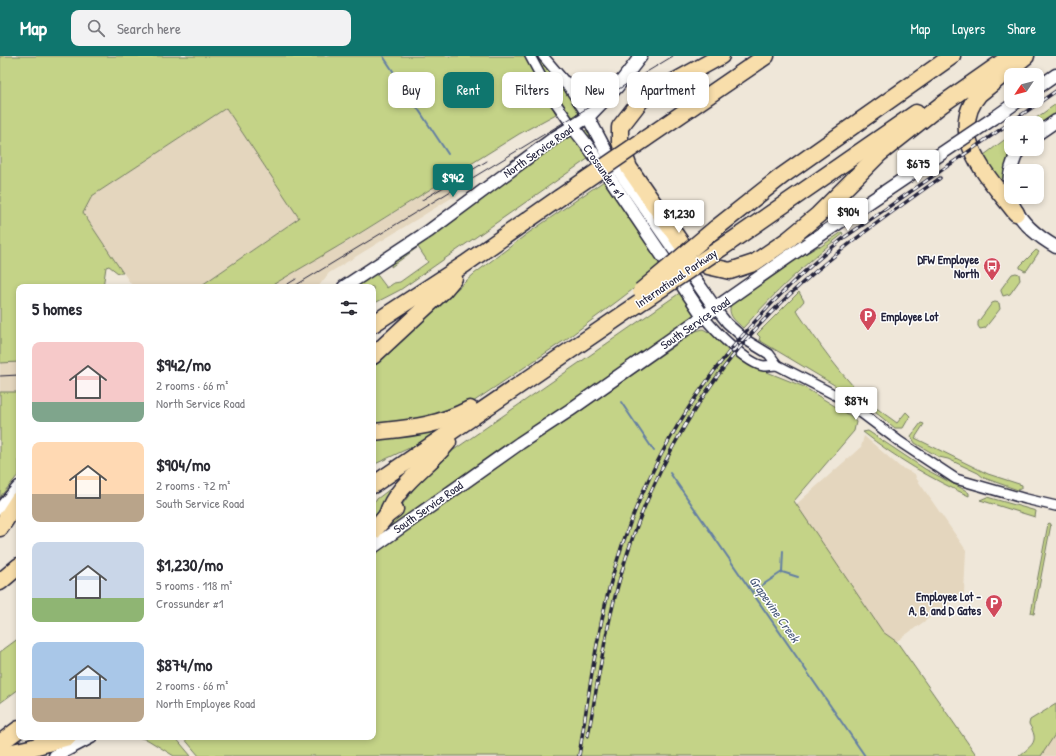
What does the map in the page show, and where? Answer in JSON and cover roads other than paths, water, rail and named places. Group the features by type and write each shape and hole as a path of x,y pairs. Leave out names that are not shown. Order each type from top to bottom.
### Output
{"highway":[{"path":"722,56 641,100 620,127 620,142 629,168 682,246 695,258 708,266 730,271 754,263 789,239 818,215 879,154 941,105 1011,56"},
{"path":"376,322 465,264 766,56"},
{"path":"642,295 715,229 782,176 952,56"},
{"name":"International Parkway","path":"376,483 627,312 642,295 730,242 997,56"},
{"path":"1016,213 972,151 968,135 967,120 973,101 979,94 1026,56"},
{"path":"376,353 443,291 465,264"},
{"path":"376,312 403,305"},
{"path":"377,430 416,428 446,421 484,402 505,395"},
{"path":"376,528 407,494 420,472 462,425"},
{"path":"0,528 16,504"},
{"path":"0,582 16,569"},
{"path":"0,743 16,731"},
{"path":"0,755 58,740"}],"main road":[{"name":"North Service Road","path":"619,83 641,56"},
{"path":"1044,83 1056,75"},
{"path":"566,84 571,87"},
{"name":"North Service Road","path":"349,284 429,231 572,126 588,117 596,108"},
{"name":"South Service Road","path":"376,545 703,316 1008,108"},
{"name":"Crossunder #1","path":"588,117 606,151 715,308"},
{"path":"1044,129 1056,120"},
{"name":"Crossunder #1","path":"572,126 593,154 703,316"},
{"path":"1016,156 1011,168 1009,186 1011,199 1016,213 1039,236 1056,247"},
{"path":"0,509 16,490"},
{"path":"55,756 84,740"}],"street":[{"path":"530,56 553,99 572,126"},
{"path":"543,56 566,84 588,117"},
{"path":"715,308 727,323 746,340 769,354 777,365 843,399 900,442 940,467 960,474 974,483 1026,499 1056,506"},
{"path":"703,316 712,327 744,355 764,366 777,365"}],"waterway":[{"name":"Grapevine Creek","path":"383,56 448,154"},
{"name":"Grapevine Creek","path":"621,402 654,451"},
{"name":"Grapevine Creek","path":"670,473 865,756"},
{"path":"782,572 783,551"},
{"path":"752,592 782,572 798,577"}],"tram line":[{"path":"298,284 673,56"},
{"path":"422,200 487,161"},
{"path":"288,284 296,279"},
{"path":"0,376 16,375"}],"railway":[{"path":"579,756 600,630 609,589 625,537 645,486 670,439 698,394 730,351 765,310 804,272 845,237 1056,91"},
{"path":"588,736 607,632 622,571 634,533 649,496 666,460 686,424 708,390 732,358 757,327 785,299 841,251 940,178"}],"place":[{"name":"DFW Employee North","path":"992,281"},
{"name":"Employee Lot","path":"868,331"},
{"name":"Employee Lot - A, B, and D Gates","path":"994,618"}]}
